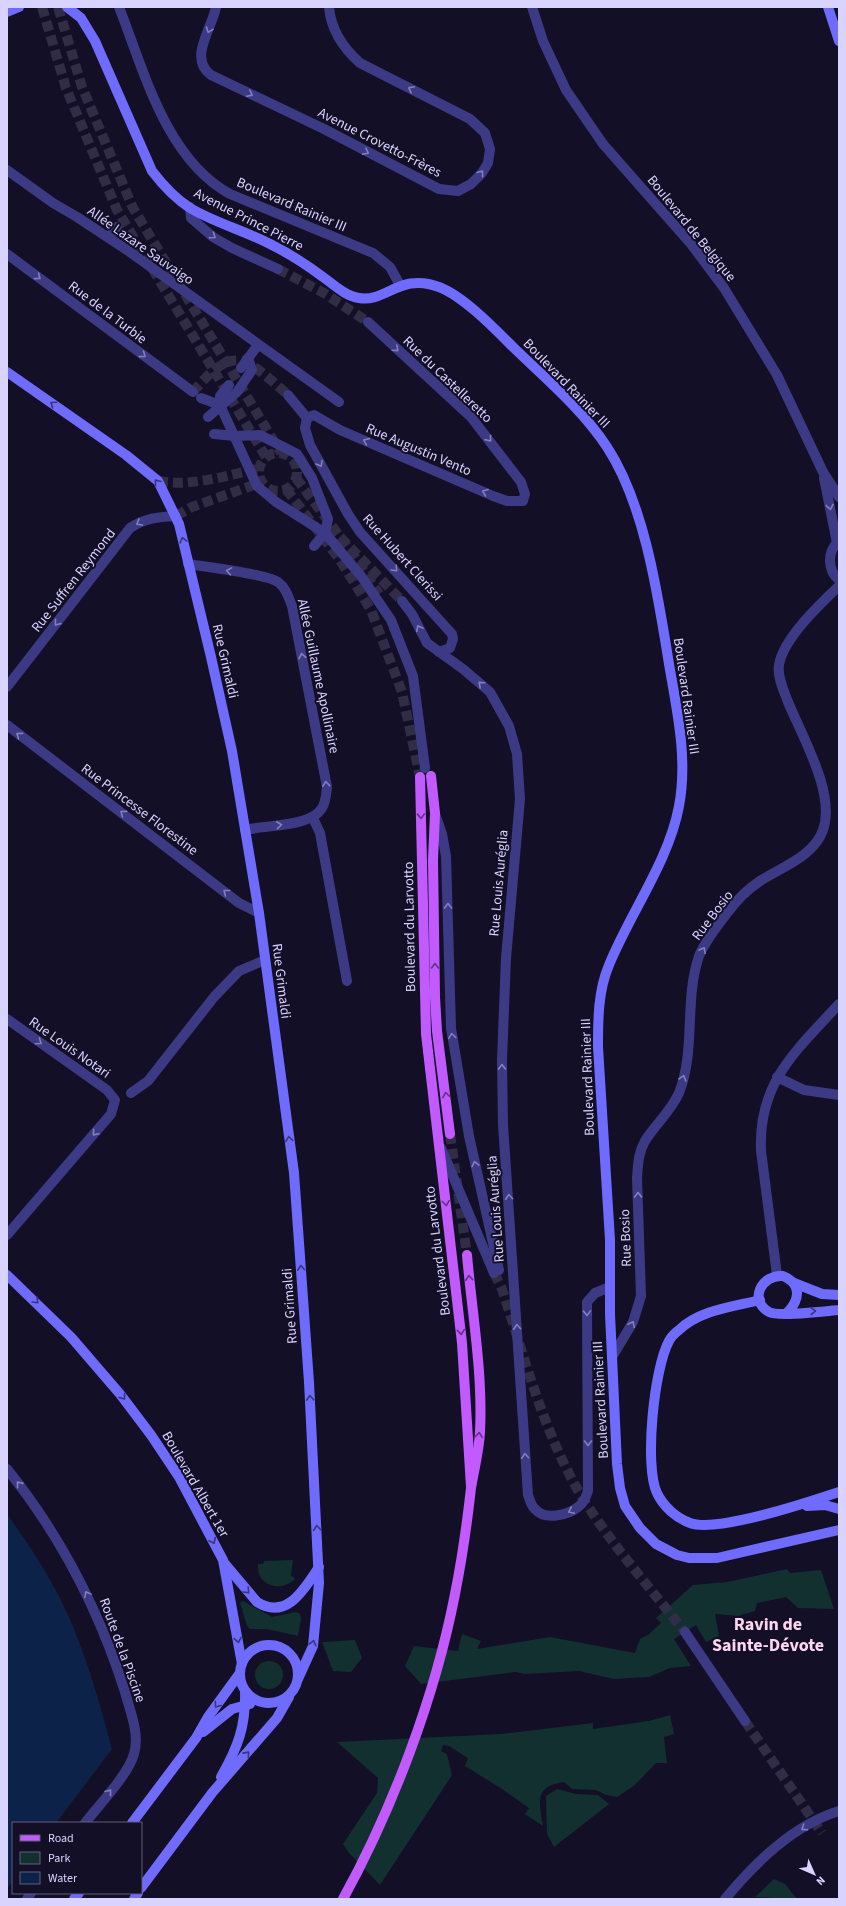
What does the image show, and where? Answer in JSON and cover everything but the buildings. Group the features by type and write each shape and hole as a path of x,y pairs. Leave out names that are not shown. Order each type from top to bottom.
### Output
{"main road":[{"path":"7,12 19,7"},
{"name":"Avenue Prince Pierre","path":"67,7 81,18 95,41 152,170 162,183 190,207 274,245 302,262 344,292 358,298 370,298 400,286"},
{"path":"828,7 839,41"},
{"name":"Boulevard Rainier III","path":"400,286 413,282 428,282 447,290 495,329 591,425 608,448 624,479 646,546 660,608 680,727 682,785 679,808 664,854 640,898 608,966 601,991 598,1019 598,1047 610,1240 612,1357 617,1464 621,1492 625,1506 647,1536 656,1544 677,1555 689,1558 709,1558 839,1530"},
{"name":"Rue Grimaldi","path":"7,372 152,475 161,486 176,516 232,752 259,912 294,1174 309,1382 319,1566 318,1605 312,1646 298,1679"},
{"name":"Boulevard du Larvotto","path":"428,772 435,813 433,860 437,1032 450,1134"},
{"name":"Boulevard du Larvotto","path":"420,777 424,999 437,1136 462,1343 472,1488"},
{"name":"Boulevard du Larvotto","path":"467,1255 480,1394 480,1433 472,1488"},
{"name":"Boulevard Albert 1er","path":"7,1275 71,1337 120,1394 152,1435 189,1496 223,1560 241,1669"},
{"path":"839,1295 822,1294 794,1283 783,1276 777,1275 769,1278 762,1284 759,1292 760,1300 768,1311 775,1314 839,1310"},
{"path":"787,1313 794,1306 798,1298 798,1290 794,1283"},
{"path":"760,1300 702,1314 690,1321 669,1341 663,1356 655,1399 651,1452 652,1475 657,1492 666,1507 674,1514 690,1523 708,1526 795,1507 839,1492"},
{"path":"344,1898 381,1821 400,1775 426,1701 449,1619 467,1524 472,1488"},
{"path":"795,1507 825,1505 839,1508"},
{"path":"826,1534 839,1538"},
{"path":"223,1560 230,1571 257,1602 263,1606 275,1608 287,1604 298,1596 319,1566"},
{"path":"133,1822 196,1738 208,1717 241,1669 246,1657 258,1648 265,1646 280,1647 292,1656 296,1663 298,1679 296,1687 277,1718 212,1793 142,1887"},
{"path":"241,1669 241,1683 245,1691 252,1698 260,1702"},
{"path":"212,1793 238,1743 242,1731 245,1691"},
{"path":"196,1738 226,1713 245,1705 260,1702 276,1703 289,1697"}],"street":[{"name":"Boulevard Rainier III","path":"119,7 157,102 174,138 194,168 213,184 230,194 373,253 390,267 400,286"},
{"name":"Avenue Crovetto-Frères","path":"216,7 201,52 202,65 212,75 324,129 439,188 458,191 471,184 482,174 488,164 490,149 485,133 470,120 360,63 347,51 339,39 333,27 329,7"},
{"name":"Boulevard de Belgique","path":"532,7 543,41 566,90 602,144 686,239 724,288 777,375 823,472 839,497"},
{"name":"Allée Lazare Sauvaigo","path":"7,170 53,203 109,238 339,402"},
{"path":"190,207 191,218 213,236 232,248 278,269"},
{"path":"109,238 118,227"},
{"name":"Rue de la Turbie","path":"7,254 201,400 220,405"},
{"name":"Rue du Castelleretto","path":"368,322 471,417 521,482 525,494 523,501"},
{"path":"241,368 258,345"},
{"path":"208,417 220,405 228,401 240,388 252,370 248,358"},
{"path":"229,385 220,396 220,405 257,486 276,502 325,533 361,576 391,620 413,676 428,772"},
{"path":"288,395 307,418"},
{"name":"Rue Augustin Vento","path":"307,418 314,415 354,436 507,501 523,501"},
{"name":"Rue Hubert Clerissi","path":"307,418 305,428 310,445 348,514 360,532 452,634 453,639 450,648 439,652"},
{"path":"214,434 235,436 260,435 301,451 328,519 325,533 314,546"},
{"name":"Boulevard de Belgique","path":"823,472 838,542"},
{"name":"Rue Suffren Reymond","path":"7,687 130,528 139,522 152,517 176,516"},
{"path":"838,542 830,557 830,564 832,572 839,580"},
{"name":"Allée Guillaume Apollinaire","path":"188,564 263,577 276,581 286,589 292,606 328,787 326,799 321,810 313,818"},
{"name":"Rue Bosio","path":"612,1357 633,1322 641,1296 637,1178 638,1159 644,1142 678,1094 685,1069 694,975 700,955 728,911 759,882 804,855 818,840 823,830 826,804 824,785 782,686 778,667 788,644 799,629 819,604 839,586"},
{"name":"Rue Louis Auréglia","path":"402,602 412,614 426,644 463,669 490,692 509,726 517,754 520,799 506,958 502,1060 503,1125 528,1495 535,1510 544,1516 556,1516 570,1512 585,1500 588,1491 587,1302 595,1293 610,1287"},
{"name":"Rue Princesse Florestine","path":"7,725 239,903 259,912"},
{"path":"435,813 442,834 446,856 451,1028 469,1136 496,1272 446,1162 437,1136"},
{"path":"245,830 300,822 313,818 320,833 347,981"},
{"path":"131,1094 148,1081 214,998 239,971 265,960"},
{"path":"777,1275 774,1244 762,1167 760,1137 765,1105 777,1077 789,1058 839,1004"},
{"name":"Rue Louis Notari","path":"7,1020 107,1090 115,1100 111,1114 7,1235"},
{"path":"777,1077 804,1090 839,1095"},
{"name":"Route de la Piscine","path":"7,1469 52,1531 90,1600 104,1632 122,1684 136,1735 135,1753 127,1769 87,1822"},
{"path":"685,1632 745,1721"},
{"path":"725,1899 764,1857 820,1817 839,1811"}],"green space":[{"path":"293,1560 291,1575 295,1579 283,1586 270,1585 261,1578 258,1572 258,1564 263,1564 264,1561"},
{"path":"787,1569 790,1573 821,1570 834,1609 798,1608 786,1597 757,1603 755,1611 738,1616 715,1614 719,1636 706,1642 696,1625 674,1639 691,1666 670,1668 649,1677 614,1679 579,1671 525,1674 515,1672 421,1684 405,1666 414,1646 458,1651 462,1634 481,1641 477,1649 550,1637 635,1653 640,1639 648,1635 661,1623 656,1618 693,1585 727,1582"},
{"path":"243,1601 272,1617 296,1612 300,1614 301,1619 298,1636 267,1629 250,1629 247,1626 240,1603"},
{"path":"355,1640 362,1658 351,1672 333,1671 322,1642"},
{"path":"269,1661 279,1665 283,1675 279,1685 269,1689 259,1685 255,1675 259,1665"},
{"path":"670,1715 674,1734 664,1737 667,1763 656,1763 635,1785 617,1797 606,1795 596,1790 572,1789 564,1782 554,1784 543,1791 541,1796 540,1810 543,1826 525,1814 529,1808 465,1766 468,1758 449,1746 443,1745 441,1751 447,1754 452,1775 380,1885 349,1853 343,1844 377,1793 378,1778 337,1742 501,1734 593,1723 593,1729 649,1721"},
{"path":"557,1789 576,1794 598,1795 609,1804 554,1847 547,1834 546,1796"},
{"path":"774,1879 785,1884 797,1899 755,1897"}],"water":[{"path":"7,1514 44,1570 68,1615 90,1673 112,1749 57,1822 12,1822 12,1882 7,1889"}],"tunnel":[{"path":"42,7 66,88 117,210 266,457"},
{"path":"58,7 82,87 133,208 281,453"},
{"path":"278,269 324,293 368,322"},
{"path":"193,392 208,375 221,365 236,360 243,361 253,366 288,395"},
{"path":"274,453 282,453 289,456 294,461 297,472 294,483 289,488 282,491 274,491 267,488 262,483 259,476 259,468 262,461 267,456 274,453"},
{"path":"158,481 183,483 195,482 257,469"},
{"path":"296,478 352,553 379,594"},
{"path":"176,516 192,507 262,482"},
{"path":"286,489 340,560 371,610 402,692 420,777"},
{"path":"340,537 402,601"},
{"path":"450,1134 467,1255"},
{"path":"494,1273 502,1289 536,1396 569,1473 582,1497 606,1532 685,1632"},
{"path":"745,1721 822,1833"}],"district":[{"name":"Ravin de Sainte-Dévote","path":"768,1634"}]}
